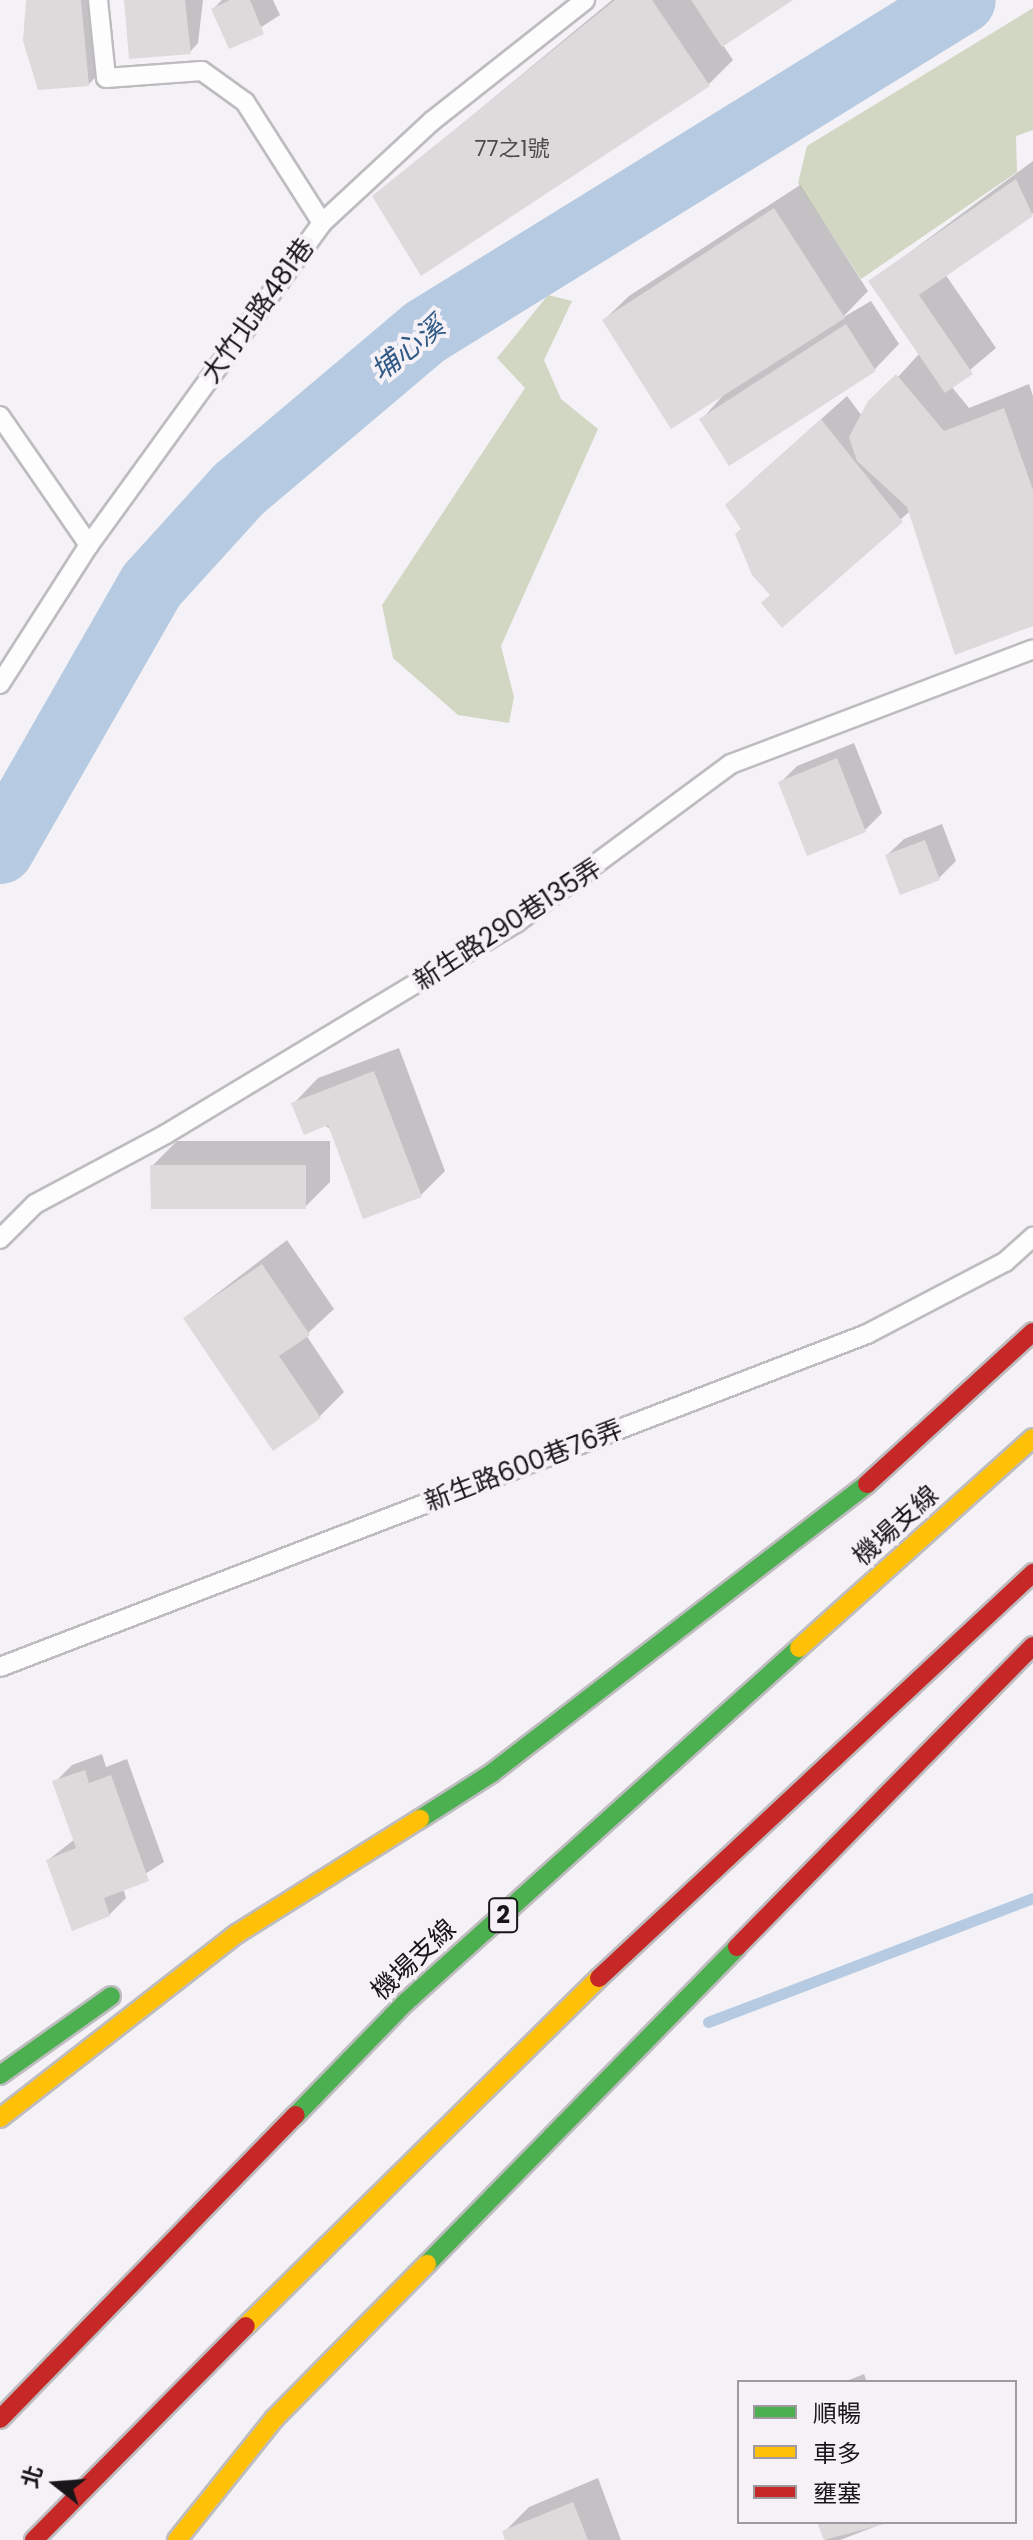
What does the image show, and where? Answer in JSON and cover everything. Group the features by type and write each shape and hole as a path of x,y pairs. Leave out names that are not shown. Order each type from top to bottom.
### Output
{"highway":[{"path":"0,2118 238,1933 492,1773 824,1523 1033,1332"},
{"name":"機場支線","path":"0,2419 406,2002 1033,1438"},
{"path":"34,2540 482,2087 1033,1573"},
{"path":"155,2540 1033,1646"},
{"path":"0,2075 140,1980 238,1933"},
{"path":"177,2540 274,2419"}],"lane":[{"path":"98,0 106,78 202,71 245,102 322,223"},
{"name":"大竹北路481巷","path":"0,684 89,545 322,223 432,121 585,0"},
{"path":"0,416 89,545"},
{"name":"新生路290巷135弄","path":"0,1239 35,1204 179,1126 516,923 731,764 1033,649"},
{"name":"新生路600巷76弄","path":"0,1667 867,1334 1005,1262 1033,1237"}],"green space":[{"path":"1033,8 1033,130 1016,136 1017,172 861,279 798,183 807,146"},
{"path":"548,295 572,301 544,360 561,399 598,429 501,646 514,697 509,723 458,715 393,658 382,605 525,388 497,358"}],"building":[{"path":"26,0 81,0 89,86 38,90 23,41"},
{"path":"124,0 185,0 191,54 129,59"},
{"path":"230,0 250,0 264,34 229,49 211,9"},
{"path":"615,0 652,0 710,86 421,276 372,196"},
{"path":"691,0 793,0 722,47"},
{"path":"1016,179 1033,216 919,295 973,374 945,393 868,281"},
{"path":"774,208 845,318 671,429 602,320"},
{"path":"846,324 876,371 729,466 699,419"},
{"path":"896,374 944,431 1004,408 1033,490 1033,626 955,655 907,507 857,461 849,437 868,401"},
{"path":"821,419 903,522 782,628 761,603 770,595 752,575 735,534 741,529 725,505"},
{"path":"837,758 866,832 807,856 778,782"},
{"path":"925,840 940,880 900,895 885,855"},
{"path":"374,1071 422,1197 363,1219 328,1125 304,1135 291,1103"},
{"path":"150,1165 306,1165 306,1209 151,1209"},
{"path":"262,1264 310,1335 279,1356 321,1418 273,1451 183,1318"},
{"path":"85,1770 89,1783 111,1775 149,1881 104,1898 110,1916 72,1931 46,1860 76,1848 52,1781"},
{"path":"573,2502 588,2540 505,2540 502,2531"},
{"path":"818,2524 884,2524 824,2540"}],"waterway":[{"name":"埔心溪","path":"0,850 152,585 238,490 425,332 962,0"},
{"path":"708,2022 1033,1898"}],"traffic: fast":[{"path":"420,1819 492,1773 867,1484"},
{"path":"296,2115 406,2002 799,1648"},
{"path":"427,2264 737,1947"},
{"path":"0,2075 111,1996"}],"traffic: slow":[{"path":"799,1648 1033,1438"},
{"path":"0,2118 238,1933 420,1819"},
{"path":"246,2326 599,1978"},
{"path":"177,2540 274,2419 427,2264"}],"traffic: jam":[{"path":"867,1484 1033,1332"},
{"path":"599,1978 1033,1573"},
{"path":"737,1947 1033,1646"},
{"path":"0,2419 296,2115"},
{"path":"34,2540 246,2326"}]}
